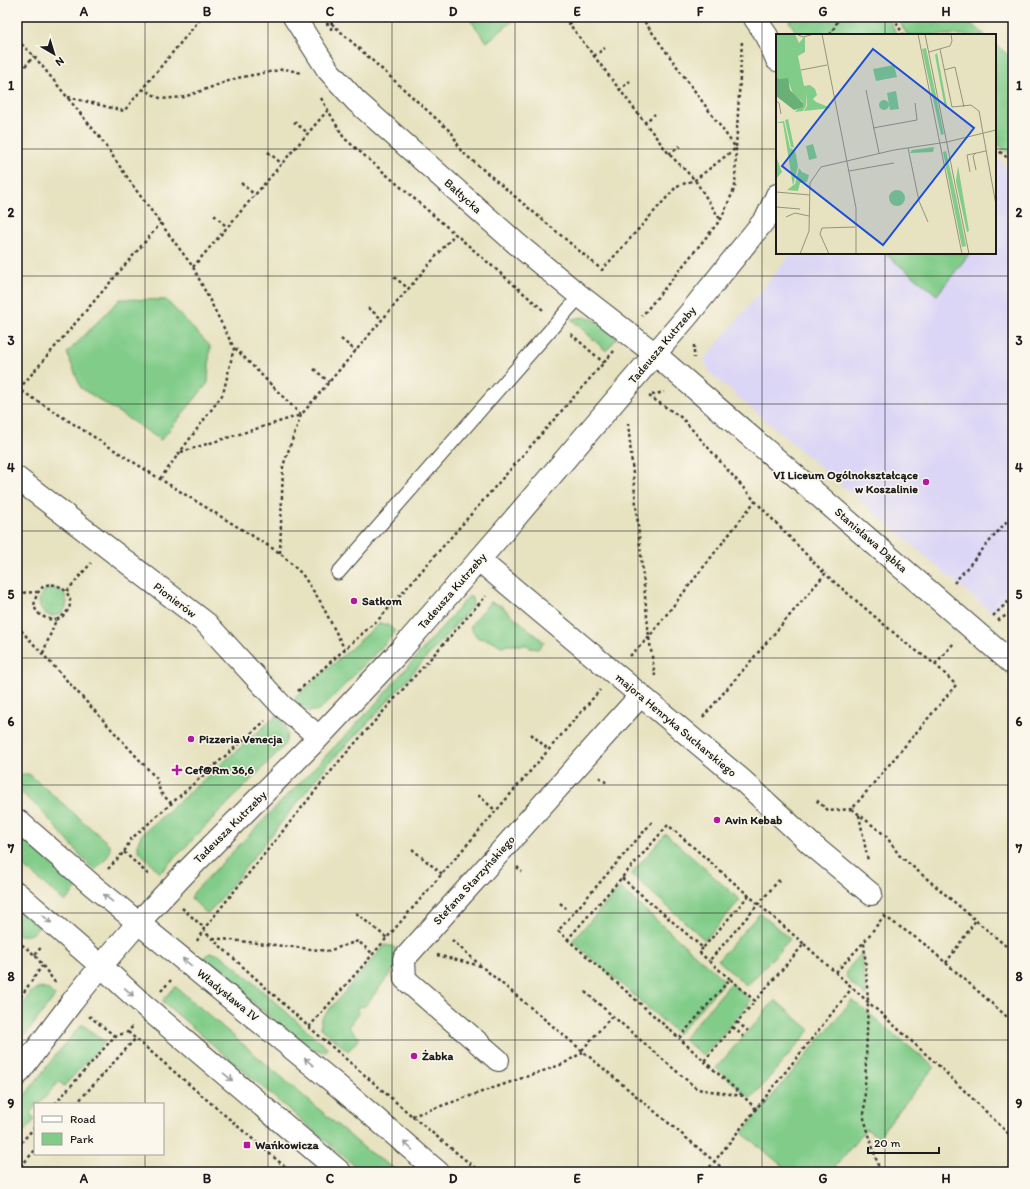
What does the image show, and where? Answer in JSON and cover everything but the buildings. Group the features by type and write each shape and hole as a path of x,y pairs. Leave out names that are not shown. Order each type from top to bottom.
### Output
{"street":[{"path":"754,17 767,36 776,58"},
{"name":"Bałtycka","path":"298,23 328,70 356,101 517,244 580,296 655,354"},
{"name":"Tadeusza Kutrzeby","path":"17,1075 72,1002 138,923 180,878 319,737 399,652 479,560 655,354 767,218 776,198"},
{"name":"Stanisława Dąbka","path":"655,354 1013,664"},
{"name":"Pionierów","path":"17,478 206,623 282,706 319,737"},
{"name":"majora Henryka Sucharskiego","path":"479,560 614,673 648,688 688,735 743,781 811,844 877,901"},
{"name":"Stefana Starzyńskiego","path":"498,1060 405,979 404,959 648,688"},
{"name":"Władysława IV","path":"17,820 92,885 338,1086 438,1172"},
{"path":"17,893 147,1008 340,1172"}],"lane":[{"path":"338,573 580,296"}],"path":[{"path":"66,96 124,110 202,17"},
{"path":"564,17 644,123 670,154 695,180 721,219"},
{"path":"569,24 578,17"},
{"path":"641,17 736,148"},
{"path":"831,34 840,17"},
{"path":"894,17 902,34"},
{"path":"298,23 331,23 452,133 461,151 602,270 677,186 695,180 736,148"},
{"path":"124,852 130,839 382,616 604,363 721,219 735,187 742,38"},
{"path":"17,40 34,56 102,139 193,267 234,348 301,415"},
{"path":"594,56 605,48"},
{"path":"17,75 34,56"},
{"path":"142,89 162,99 184,97 238,78 285,68 308,74 328,70"},
{"path":"619,90 630,81"},
{"path":"318,92 327,111 344,138 604,363"},
{"path":"193,267 327,111"},
{"path":"644,123 655,114"},
{"path":"294,122 308,133"},
{"path":"670,154 680,146"},
{"path":"996,149 1013,162"},
{"path":"268,152 282,164"},
{"path":"241,183 255,195"},
{"path":"214,215 228,227"},
{"path":"161,223 18,389 280,553 302,574 320,601 345,650"},
{"path":"280,553 282,466 301,415 455,234"},
{"path":"394,277 409,289"},
{"path":"368,308 382,319"},
{"path":"341,339 356,351"},
{"path":"160,479 223,394 234,348"},
{"path":"314,370 329,382"},
{"path":"649,396 682,418 754,501 825,574 908,645 935,664 956,685 852,809"},
{"path":"180,452 301,415"},
{"path":"628,422 649,637 648,688"},
{"path":"309,1026 387,938 614,673 649,637 754,501"},
{"path":"954,583 1013,514"},
{"path":"688,735 825,574"},
{"path":"52,584 60,586 66,591 70,598 70,605 67,612 56,620 47,619 40,615 35,608 34,600 37,592 44,586 52,584"},
{"path":"17,593 37,592"},
{"path":"56,1103 115,1036 128,1032 186,961 203,930 341,759 489,593"},
{"path":"43,653 56,620"},
{"path":"17,626 157,778 160,792 171,803"},
{"path":"935,664 949,648"},
{"path":"531,734 549,750"},
{"path":"598,776 608,784"},
{"path":"478,795 496,811"},
{"path":"816,800 829,811 852,809 859,814 886,836 899,855 1013,952"},
{"path":"859,814 869,869"},
{"path":"652,822 558,932 679,1038 756,1109"},
{"path":"567,940 668,825 868,1001 939,1066 1013,1138"},
{"path":"412,849 442,874"},
{"path":"622,878 703,948"},
{"path":"709,961 780,879"},
{"path":"748,895 699,952 755,1001"},
{"path":"877,901 884,916 922,942 1013,1022"},
{"path":"560,903 566,908"},
{"path":"414,906 481,966 727,1172"},
{"path":"356,913 387,938"},
{"path":"836,972 864,942 884,916"},
{"path":"946,963 976,920"},
{"path":"203,930 276,998 412,1116 480,1172"},
{"path":"212,938 328,951 358,941 373,954"},
{"path":"17,941 35,955 42,966 17,1002"},
{"path":"864,942 868,1001 864,1118 880,1172"},
{"path":"704,1061 804,944"},
{"path":"412,949 481,966"},
{"path":"679,1038 730,979"},
{"path":"706,1172 852,988"},
{"path":"584,992 697,1089 743,1096"},
{"path":"412,1116 563,1064 582,1051 612,1016"},
{"path":"737,1022 748,1032"},
{"path":"733,1027 744,1037"},
{"path":"128,1032 291,1172"},
{"path":"77,1103 135,1039"},
{"path":"17,1147 34,1128"},
{"path":"17,1171 34,1151"}],"shaded area":[{"name":"VI Liceum Ogólnokształcące w Koszalinie","path":"996,158 1013,172 1013,591 992,613 710,373 704,360 791,254 996,254"}],"green space":[{"path":"468,17 518,17 487,42"},
{"path":"793,17 888,17 896,34 797,34 789,21"},
{"path":"897,17 963,17 984,34 906,34"},
{"path":"996,45 1013,59 1013,157 996,143"},
{"path":"885,254 969,254 937,295"},
{"path":"120,299 166,300 210,346 208,383 161,440 81,388 67,353"},
{"path":"584,317 595,320 617,338 607,350 605,350 571,319"},
{"path":"53,588 63,592 67,602 63,612 53,616 43,612 39,602 43,592"},
{"path":"469,596 472,598 473,605 380,710 329,763 210,912 206,913 191,898 194,892 371,709"},
{"path":"490,602 500,605 544,642 538,649 530,648 527,645 501,646 493,641 478,638 471,630 471,625"},
{"path":"380,623 388,625 395,631 395,633 321,709 317,711 305,711 291,703 297,696"},
{"path":"277,715 285,726 287,734 283,747 160,873 138,850 138,843 141,835"},
{"path":"17,774 29,774 109,844 109,852 104,862 95,870 88,864 40,809 17,789"},
{"path":"17,834 78,887 65,902 17,861"},
{"path":"666,834 740,900 705,940 631,874"},
{"path":"620,888 725,981 678,1034 572,941"},
{"path":"17,908 39,927 32,934 17,934"},
{"path":"760,913 790,939 747,986 718,960"},
{"path":"385,945 392,946 404,956 365,1006 357,1007 359,1013 348,1027 360,1038 348,1051 321,1028 321,1019"},
{"path":"211,953 219,954 232,964 328,1049 325,1052 305,1047 201,959"},
{"path":"862,953 866,996 852,984 846,976 850,967"},
{"path":"731,983 751,1001 704,1056 683,1039"},
{"path":"176,987 369,1152 399,1172 362,1172 164,1003 163,1000 173,988"},
{"path":"40,988 49,990 55,996 17,1046 17,1011 32,991"},
{"path":"775,1000 810,1030 751,1099 716,1068"},
{"path":"852,1000 934,1067 878,1137 866,1129 831,1172 790,1172 742,1133"},
{"path":"82,1024 105,1042 64,1086 59,1082 40,1103 34,1103 34,1109 30,1113 34,1120 17,1140 17,1106 54,1057"}],"place":[{"name":"VI Liceum Ogólnokształcące w Koszalinie","path":"926,482"},
{"name":"Satkom","path":"354,601"},
{"name":"Pizzeria Venecja","path":"191,739"},
{"name":"Cef@Rm 36,6","path":"177,770"},
{"name":"Avin Kebab","path":"717,820"},
{"name":"Żabka","path":"414,1056"},
{"name":"Wańkowicza","path":"247,1145"}]}
